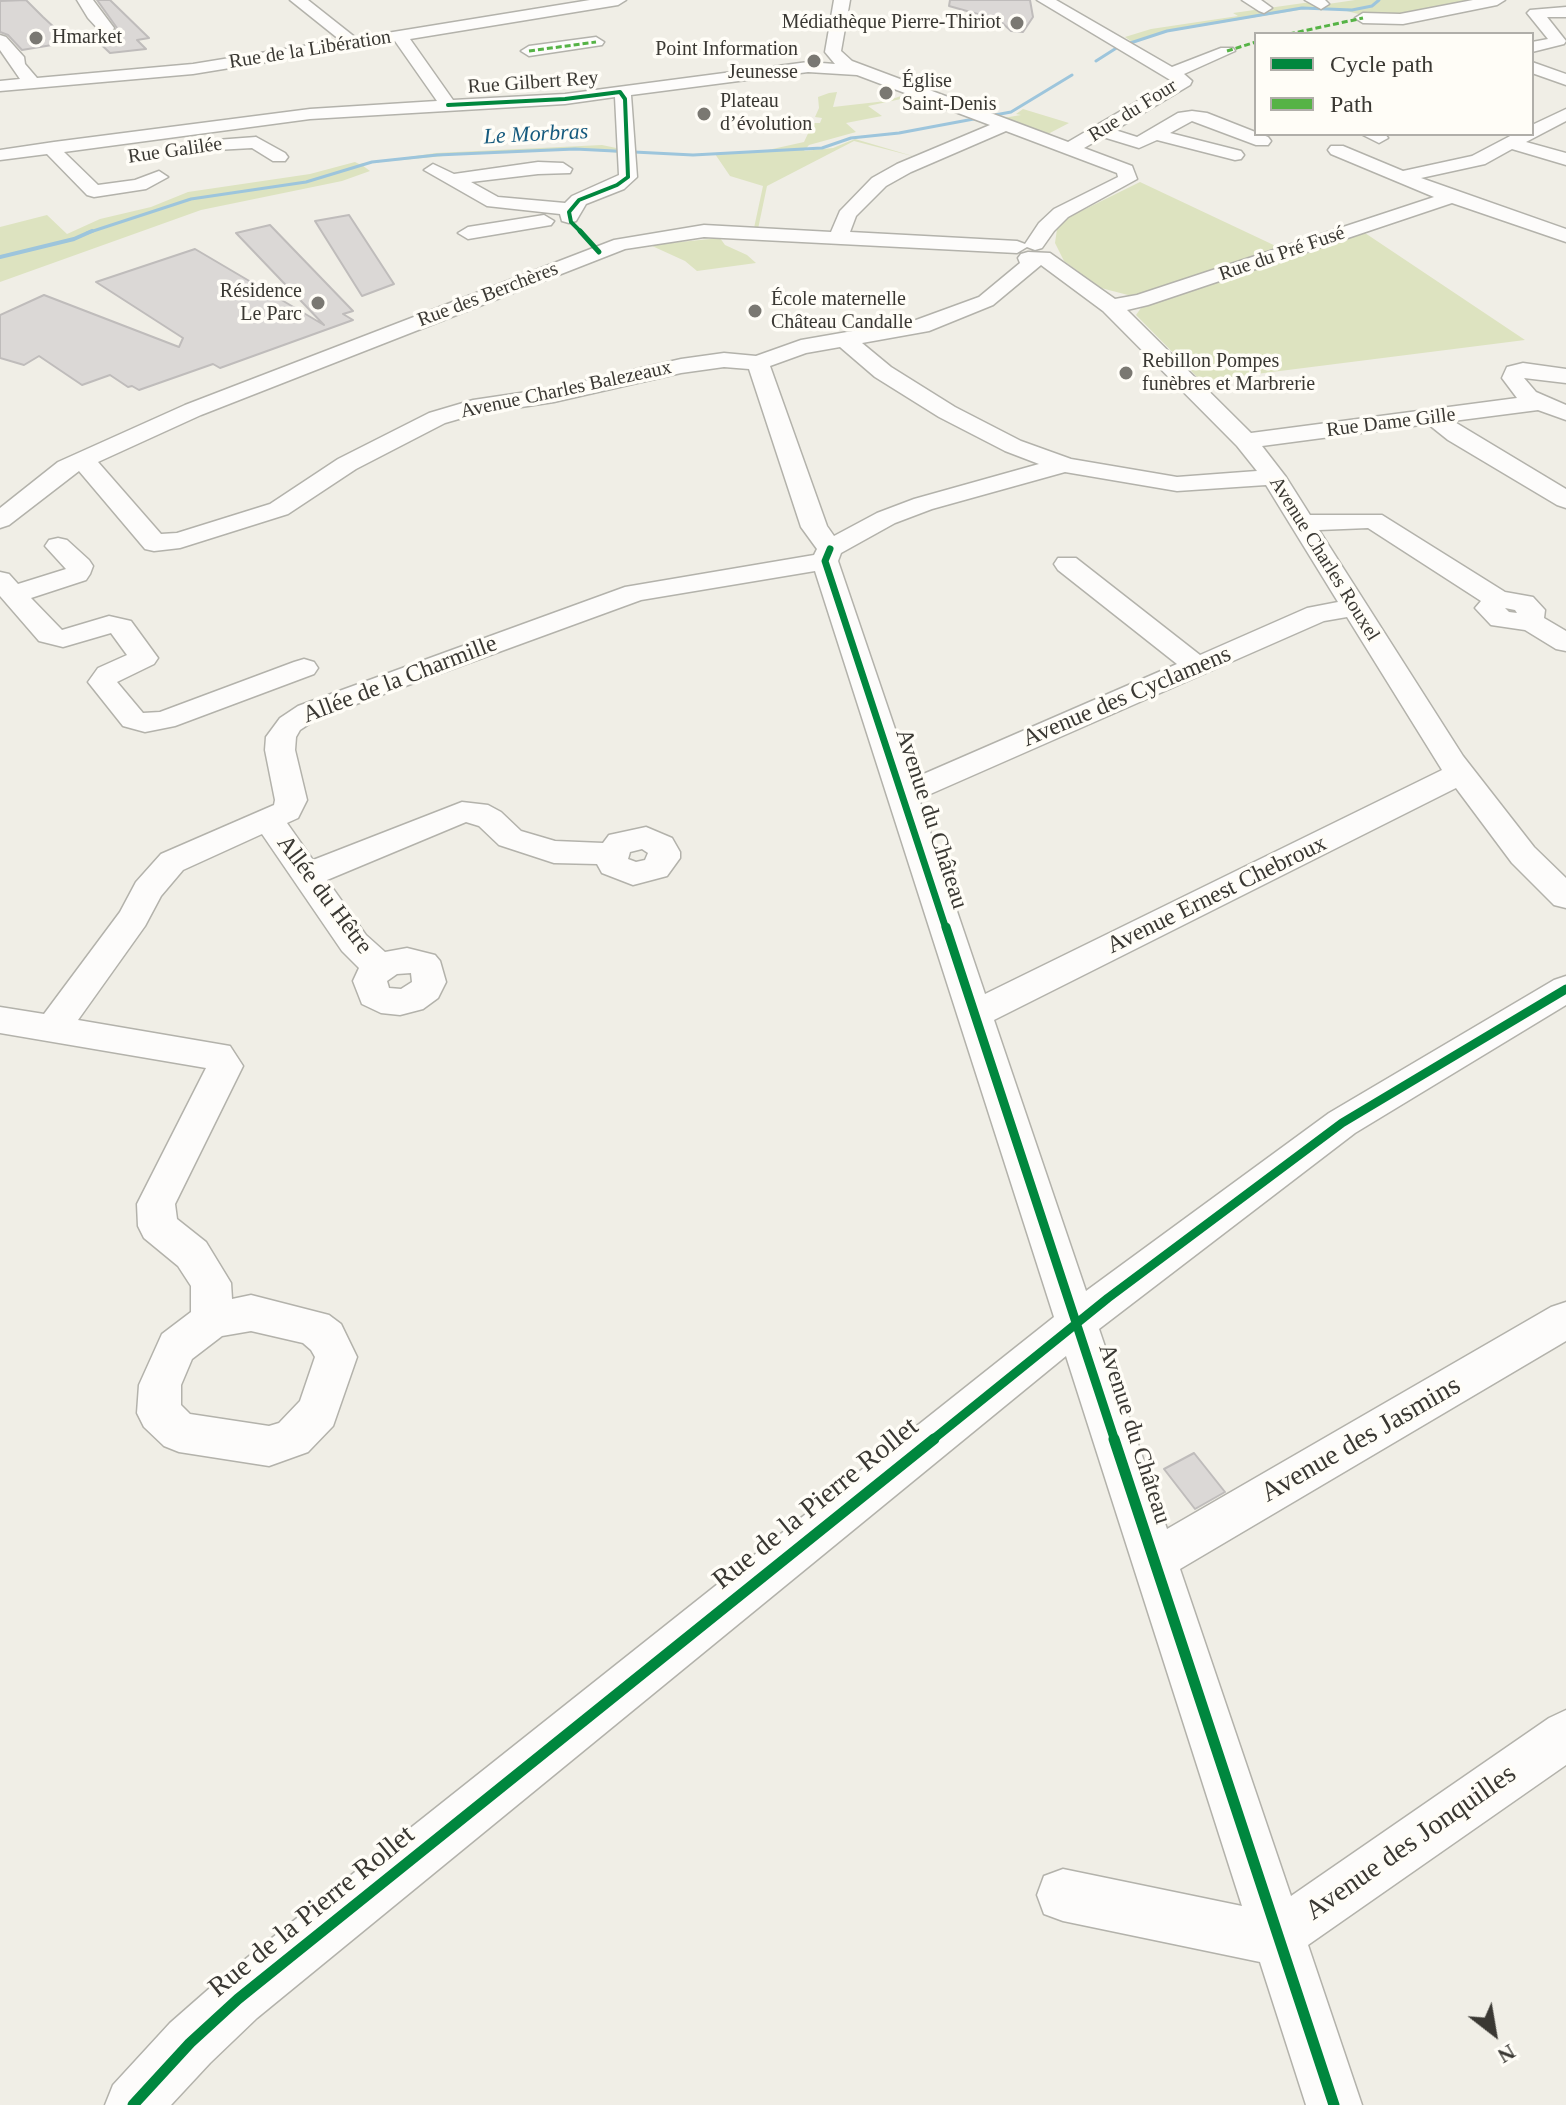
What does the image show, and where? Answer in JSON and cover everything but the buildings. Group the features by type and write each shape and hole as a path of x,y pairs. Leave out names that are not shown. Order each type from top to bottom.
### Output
{"street":[{"path":"85,0 93,15 106,28"},
{"path":"298,0 353,43"},
{"name":"Rue de la Libération","path":"0,86 193,69 618,0"},
{"path":"842,0 833,52 841,62 1072,148"},
{"path":"1045,0 1173,73 1227,51"},
{"path":"1363,18 1403,18 1497,0"},
{"path":"447,12 467,24"},
{"path":"1534,47 1558,41 1535,13 1566,12"},
{"path":"1403,18 1429,30"},
{"path":"399,35 448,105"},
{"path":"0,40 18,60 17,65 33,84"},
{"path":"529,51 596,42"},
{"path":"193,69 210,89"},
{"name":"Rue Gilbert Rey","path":"0,155 232,116 565,99 746,75 755,80 765,80 828,70 856,70"},
{"path":"1536,71 1566,80"},
{"name":"Rue du Four","path":"1072,148 1183,83 1173,73"},
{"path":"468,233 569,213 579,200 626,180 625,99 620,92"},
{"path":"1534,131 1566,114"},
{"path":"1101,131 1139,143 1158,135 1184,117 1201,117 1262,141"},
{"path":"839,236 847,215 879,182 904,168 1008,124"},
{"path":"1158,135 1235,155"},
{"path":"1404,176 1478,160 1524,136"},
{"name":"Rue Galilée","path":"177,151 256,142 279,157"},
{"path":"1509,143 1566,159"},
{"path":"54,147 55,153 94,191 139,185 159,177"},
{"name":"Avenue Charles Balezeaux","path":"85,462 154,543 161,544 279,509 347,464 402,434 437,418 473,407 554,395 692,364 724,360 758,363 801,347 921,326 975,307 1027,269 1031,264 1031,252 1046,227 1061,213 1128,179 1121,167 1072,148"},
{"path":"1337,150 1452,197 1566,236"},
{"name":"Rue Galilée","path":"68,167 99,162"},
{"path":"455,179 538,168 563,169"},
{"path":"433,170 494,202 569,213 599,252"},
{"name":"Rue du Pré Fusé","path":"1111,306 1141,301 1452,197"},
{"name":"Rue des Berchères","path":"0,520 53,476 221,398 632,241 690,232 839,236 1031,252"},
{"name":"Avenue Charles Rouxel","path":"1031,252 1111,306 1245,441 1274,477 1460,774 1523,855 1566,897"},
{"path":"847,341 883,372 947,412 1013,446 1064,465 1177,484 1274,477"},
{"name":"Avenue du Château","path":"758,363 814,527 828,555 902,795 1334,2105"},
{"path":"1566,376 1523,370 1515,372 1513,378 1515,384 1536,403 1566,413"},
{"name":"Rue Dame Gille","path":"1245,441 1536,403"},
{"path":"1433,417 1456,435 1566,500"},
{"name":"Allée de la Charmille","path":"269,821 287,811 291,800 280,750 281,737 290,724 308,712 635,593 828,555 886,518 923,504 1064,465"},
{"path":"1303,523 1373,520 1497,599 1510,599 1528,606 1532,614 1528,620 1566,643"},
{"path":"6,588 77,574 80,566 58,546"},
{"path":"1067,564 1197,666"},
{"path":"6,588 49,635 63,639 109,624 121,627 144,658 108,674 102,682 143,735 165,720 298,661 333,702"},
{"name":"Avenue des Cyclamens","path":"902,795 1317,614 1355,607"},
{"name":"Avenue Ernest Chebroux","path":"974,1015 1460,774"},
{"path":"308,875 462,812 477,812 490,819 510,838 542,849 611,854"},
{"path":"54,1027 133,918 148,890 172,862 269,821"},
{"name":"Allée du Hêtre","path":"269,821 354,943 380,967"},
{"name":"Rue de la Pierre Rollet","path":"133,2105 190,2043 238,1999 1076,1325 1342,1123 1566,989"},
{"path":"0,1020 217,1056 225,1066 156,1204 158,1226 192,1254 211,1283 212,1320"},
{"name":"Avenue des Jasmins","path":"1154,1558 1184,1544 1566,1320"},
{"name":"Avenue des Jonquilles","path":"1276,1934 1311,1914 1566,1735"},
{"path":"1063,1895 1244,1933 1276,1934"}],"green space":[{"path":"1355,0 1485,0 1403,15 1366,16 1335,8 1311,8 1166,32 1134,43 1125,37 1151,29 1238,16 1233,13 1311,2 1328,4"},
{"path":"908,90 920,95 868,106 882,116 846,123 856,132 809,145 804,151 833,148 855,139 916,157 854,141 767,186 758,229 754,228 763,186 730,176 715,154 768,150 804,142 813,123 820,123 822,118 815,117 819,108 818,97 829,93 837,92 833,107 886,101 904,95 901,92"},
{"path":"1023,109 1069,123 1048,134 1003,118 1021,115 1016,114"},
{"path":"602,145 621,149 621,153 575,149 475,153 362,165 370,171 342,181 201,210 0,282 0,227 47,215 67,234 100,219 151,207 188,192 310,174 355,162 359,164 436,153"},
{"path":"1140,182 1280,248 1142,295 1101,288 1064,261 1055,243 1057,229 1069,217"},
{"path":"1362,231 1525,340 1201,381 1136,315 1141,308"},
{"path":"720,238 725,245 756,263 697,271 685,261 650,245"}],"waterway":[{"name":"Le Morbras","path":"1096,61 1118,47 1167,31 1302,8 1352,10 1372,6 1379,0"},
{"name":"Le Morbras","path":"89,232 191,199 306,182 372,162 437,155 575,149 693,155 822,148 851,138 899,133 1011,112 1072,75"},
{"name":"Le Morbras","path":"0,257 74,239 89,232"}],"marked path":[{"path":"1298,32 1363,18"},
{"path":"529,51 596,42"},
{"path":"1227,51 1254,43"}],"cycle path":[{"path":"448,105 565,99 620,92 625,99 628,177 617,185 579,200 569,212 571,222 599,252"},
{"path":"830,549 825,561 1334,2105"},
{"path":"133,2105 190,2043 238,1999 1108,1298 1342,1123 1566,989"}],"place":[{"name":"Médiathèque Pierre-Thiriot","path":"1017,23"},
{"name":"Hmarket","path":"36,38"},
{"name":"Point Information Jeunesse","path":"814,61"},
{"name":"Église Saint-Denis","path":"886,93"},
{"name":"Plateau d’évolution","path":"704,114"},
{"name":"Résidence Le Parc","path":"318,303"},
{"name":"École maternelle Château Candalle","path":"755,311"},
{"name":"Rebillon Pompes funèbres et Marbrerie","path":"1126,373"}]}
